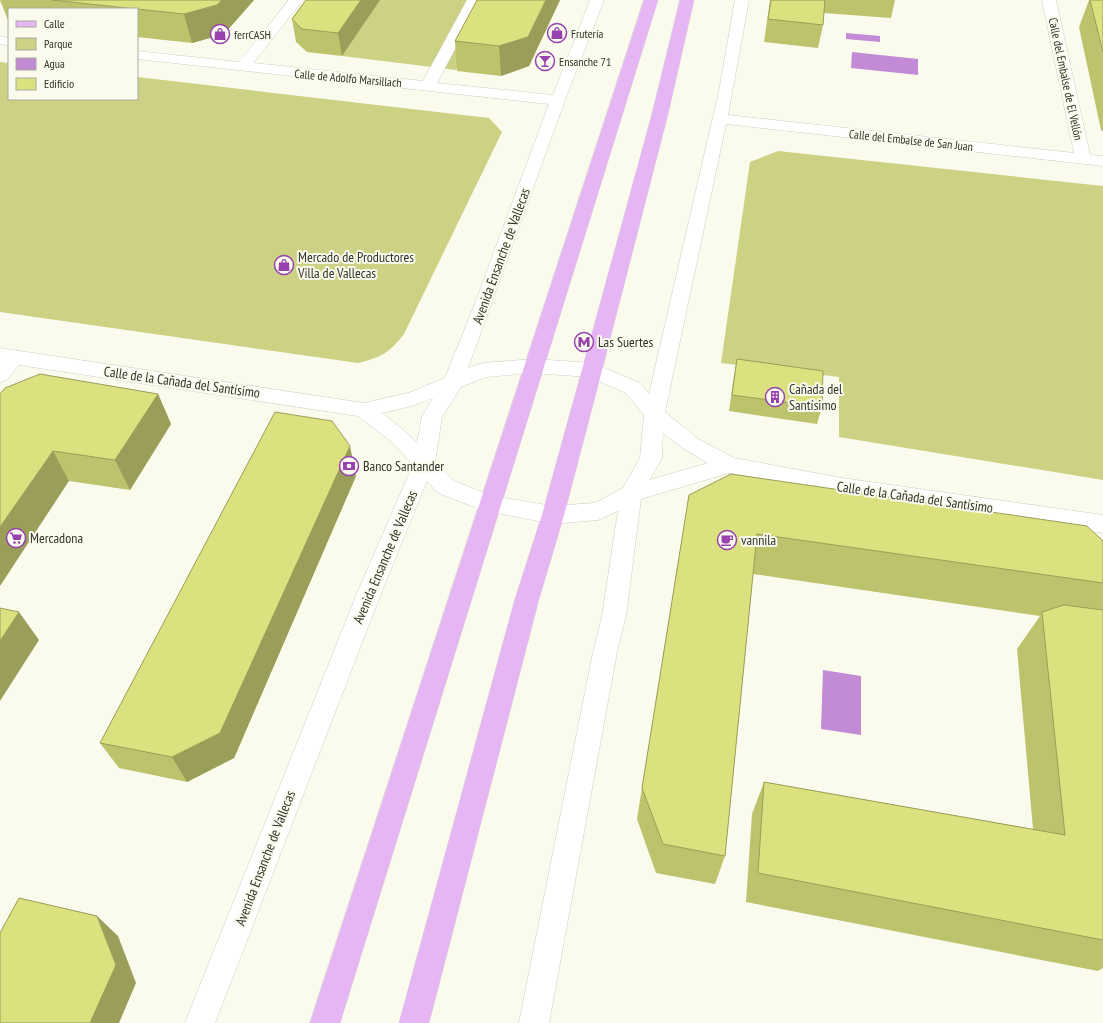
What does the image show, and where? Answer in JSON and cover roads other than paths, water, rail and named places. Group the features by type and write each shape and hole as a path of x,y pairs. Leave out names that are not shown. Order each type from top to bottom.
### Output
{"main road":[{"path":"325,1023 534,366 618,109 651,0"},
{"path":"414,1023 527,599 553,515 592,370 660,114 687,0"}],"street":[{"path":"242,67 296,0"},
{"path":"428,85 474,0"},
{"name":"Avenida Ensanche de Vallecas","path":"200,1023 370,591 424,464 432,416 453,383 558,100 598,0"},
{"path":"534,1023 605,652 614,616 631,494 651,458 654,414 720,119 742,0"},
{"name":"Calle del Embalse de El Vellón","path":"1049,0 1083,159"},
{"name":"Calle de Adolfo Marsillach","path":"138,55 558,100"},
{"name":"Calle del Embalse de San Juan","path":"720,119 1103,161"},
{"path":"0,375 7,356"},
{"name":"Calle de la Cañada del Santísimo","path":"7,356 364,410 412,398 483,370 534,366 592,370 633,388 654,414 691,444 729,465 842,486 1103,524"},
{"name":"Calle de la Cañada del Santísimo","path":"364,410 400,438 446,487 490,504 553,515 598,511 631,494 729,465"}],"water":[{"path":"846,33 880,36 880,42 846,39"},
{"path":"852,52 918,59 918,75 851,68"},
{"path":"823,670 861,676 861,735 821,729"}],"place":[{"name":"Frutería","path":"557,33"},
{"name":"ferrCASH","path":"220,34"},
{"name":"Ensanche 71","path":"545,61"},
{"name":"Mercado de Productores Villa de Vallecas","path":"284,265"},
{"name":"Las Suertes","path":"584,342"},
{"name":"Cañada del Santísimo","path":"775,397"},
{"name":"Banco Santander","path":"349,466"},
{"name":"Mercadona","path":"16,538"},
{"name":"vannila","path":"727,540"}]}
